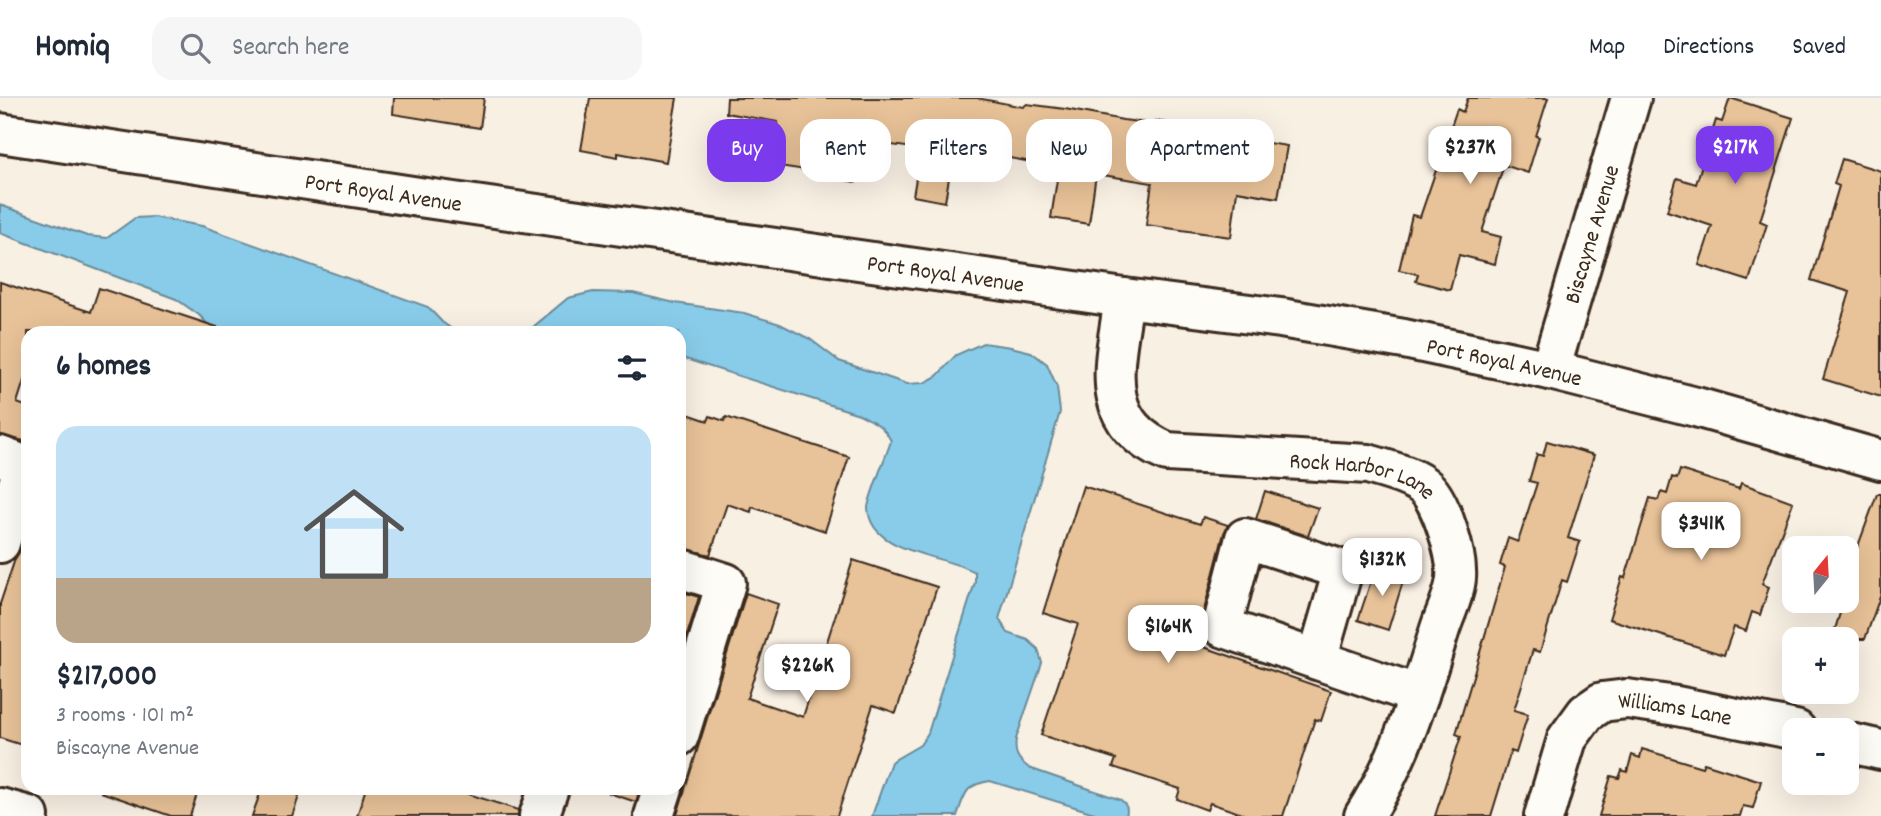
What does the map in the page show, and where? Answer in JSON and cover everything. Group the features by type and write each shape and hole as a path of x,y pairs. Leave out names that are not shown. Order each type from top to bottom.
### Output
{"street":[{"name":"Biscayne Avenue","path":"1550,370 1631,98"},
{"name":"Port Royal Avenue","path":"0,133 419,197 1309,323 1404,339 1550,370 1696,407 1881,460"},
{"name":"Rock Harbor Lane","path":"1124,298 1113,381 1117,405 1129,425 1154,446 1167,452 1368,464 1426,487 1437,502 1448,528 1456,578 1412,717 1378,794 1364,816"},
{"path":"0,456 21,464"},
{"path":"0,543 21,475"},
{"path":"686,570 726,583 686,713"},
{"path":"1317,660 1419,695"},
{"name":"Williams Lane","path":"1545,816 1567,739 1586,713 1602,702 1627,699 1782,727"},
{"path":"1859,745 1881,750"},
{"path":"539,816 546,795"},
{"path":"654,816 661,795"},
{"path":"0,808 29,816"}],"water":[{"path":"0,205 87,236 107,238 135,218 153,217 202,226 428,307 448,326 209,326 176,299 0,233"},
{"path":"593,292 633,293 675,303 744,313 780,324 810,339 839,361 907,384 924,383 937,376 956,355 983,343 1031,352 1047,364 1057,387 1060,412 999,619 1008,633 1028,640 1038,649 1042,663 1015,748 1019,759 1029,768 1121,800 1126,807 1126,816 1104,816 990,781 975,785 967,791 957,816 872,816 891,762 920,745 928,733 975,582 975,572 895,544 881,535 872,523 869,503 891,441 881,428 869,419 686,359 686,326 534,326 568,298"}],"building":[{"path":"394,98 484,98 480,128 393,114"},
{"path":"590,98 677,98 666,162 618,153 618,157 581,150"},
{"path":"727,98 977,98 1023,107 1027,104 1065,109 1126,120 1126,179 1112,177 1112,119 1026,119 1026,161 1012,158 1012,119 905,119 905,147 891,145 891,119 800,119 800,169 786,167 786,119 761,119 726,113"},
{"path":"1468,98 1548,98 1528,173 1504,165 1482,232 1501,237 1495,264 1459,255 1450,290 1416,281 1418,274 1399,270 1412,215 1420,217 1457,109 1463,112"},
{"path":"1730,98 1793,118 1760,221 1767,224 1749,281 1699,265 1712,226 1667,211 1677,178 1696,184 1716,120 1722,122"},
{"path":"1274,144 1287,146 1278,198 1237,191 1231,237 1146,225 1152,183 1146,182 1274,182"},
{"path":"1842,159 1881,171 1881,397 1823,379 1850,292 1811,280 1839,186 1834,184"},
{"path":"915,182 948,182 945,202 913,196"},
{"path":"1057,182 1095,182 1089,224 1051,218"},
{"path":"0,282 91,312 99,288 214,326 21,326 21,390 17,403 21,404 21,440 0,435"},
{"path":"686,413 708,421 710,416 724,421 726,417 849,457 825,531 752,507 751,512 727,504 710,555 686,549"},
{"path":"1547,441 1594,455 1568,538 1580,542 1567,582 1562,580 1540,652 1533,650 1514,710 1528,714 1516,753 1511,751 1491,816 1435,816 1461,736 1456,734 1505,567 1500,565 1508,538 1518,542 1537,483 1529,481 1537,454 1543,456"},
{"path":"1680,470 1739,489 1741,483 1793,502 1762,584 1769,587 1760,615 1752,612 1746,631 1734,627 1724,655 1609,619 1650,498 1658,500 1661,492 1667,494 1672,477 1677,479"},
{"path":"1083,486 1200,524 1203,517 1228,525 1201,622 1198,645 1331,691 1321,721 1315,719 1283,816 1248,816 1210,803 1207,810 1177,799 1180,789 1113,767 1116,759 1041,735 1078,624 1043,613"},
{"path":"1265,491 1318,508 1308,536 1256,519"},
{"path":"1877,494 1881,494 1881,594 1865,639 1859,639 1859,627 1836,627 1840,613 1859,613 1859,543"},
{"path":"21,549 21,745 0,738 0,604"},
{"path":"853,560 937,587 896,713 873,705 837,816 677,815 683,795 686,795 686,786 746,593 778,604 747,698 803,717"},
{"path":"1376,566 1405,575 1388,630 1358,620"},
{"path":"686,593 699,597 686,639"},
{"path":"1642,749 1702,767 1704,763 1761,781 1753,808 1743,806 1740,816 1599,816 1611,776 1619,778 1622,770 1627,772 1632,755 1640,758"},
{"path":"110,795 197,795 190,816 171,816"},
{"path":"260,795 300,795 292,816 252,816"},
{"path":"364,795 472,795 518,810 518,816 357,816"},
{"path":"615,795 638,795 636,802"}]}
